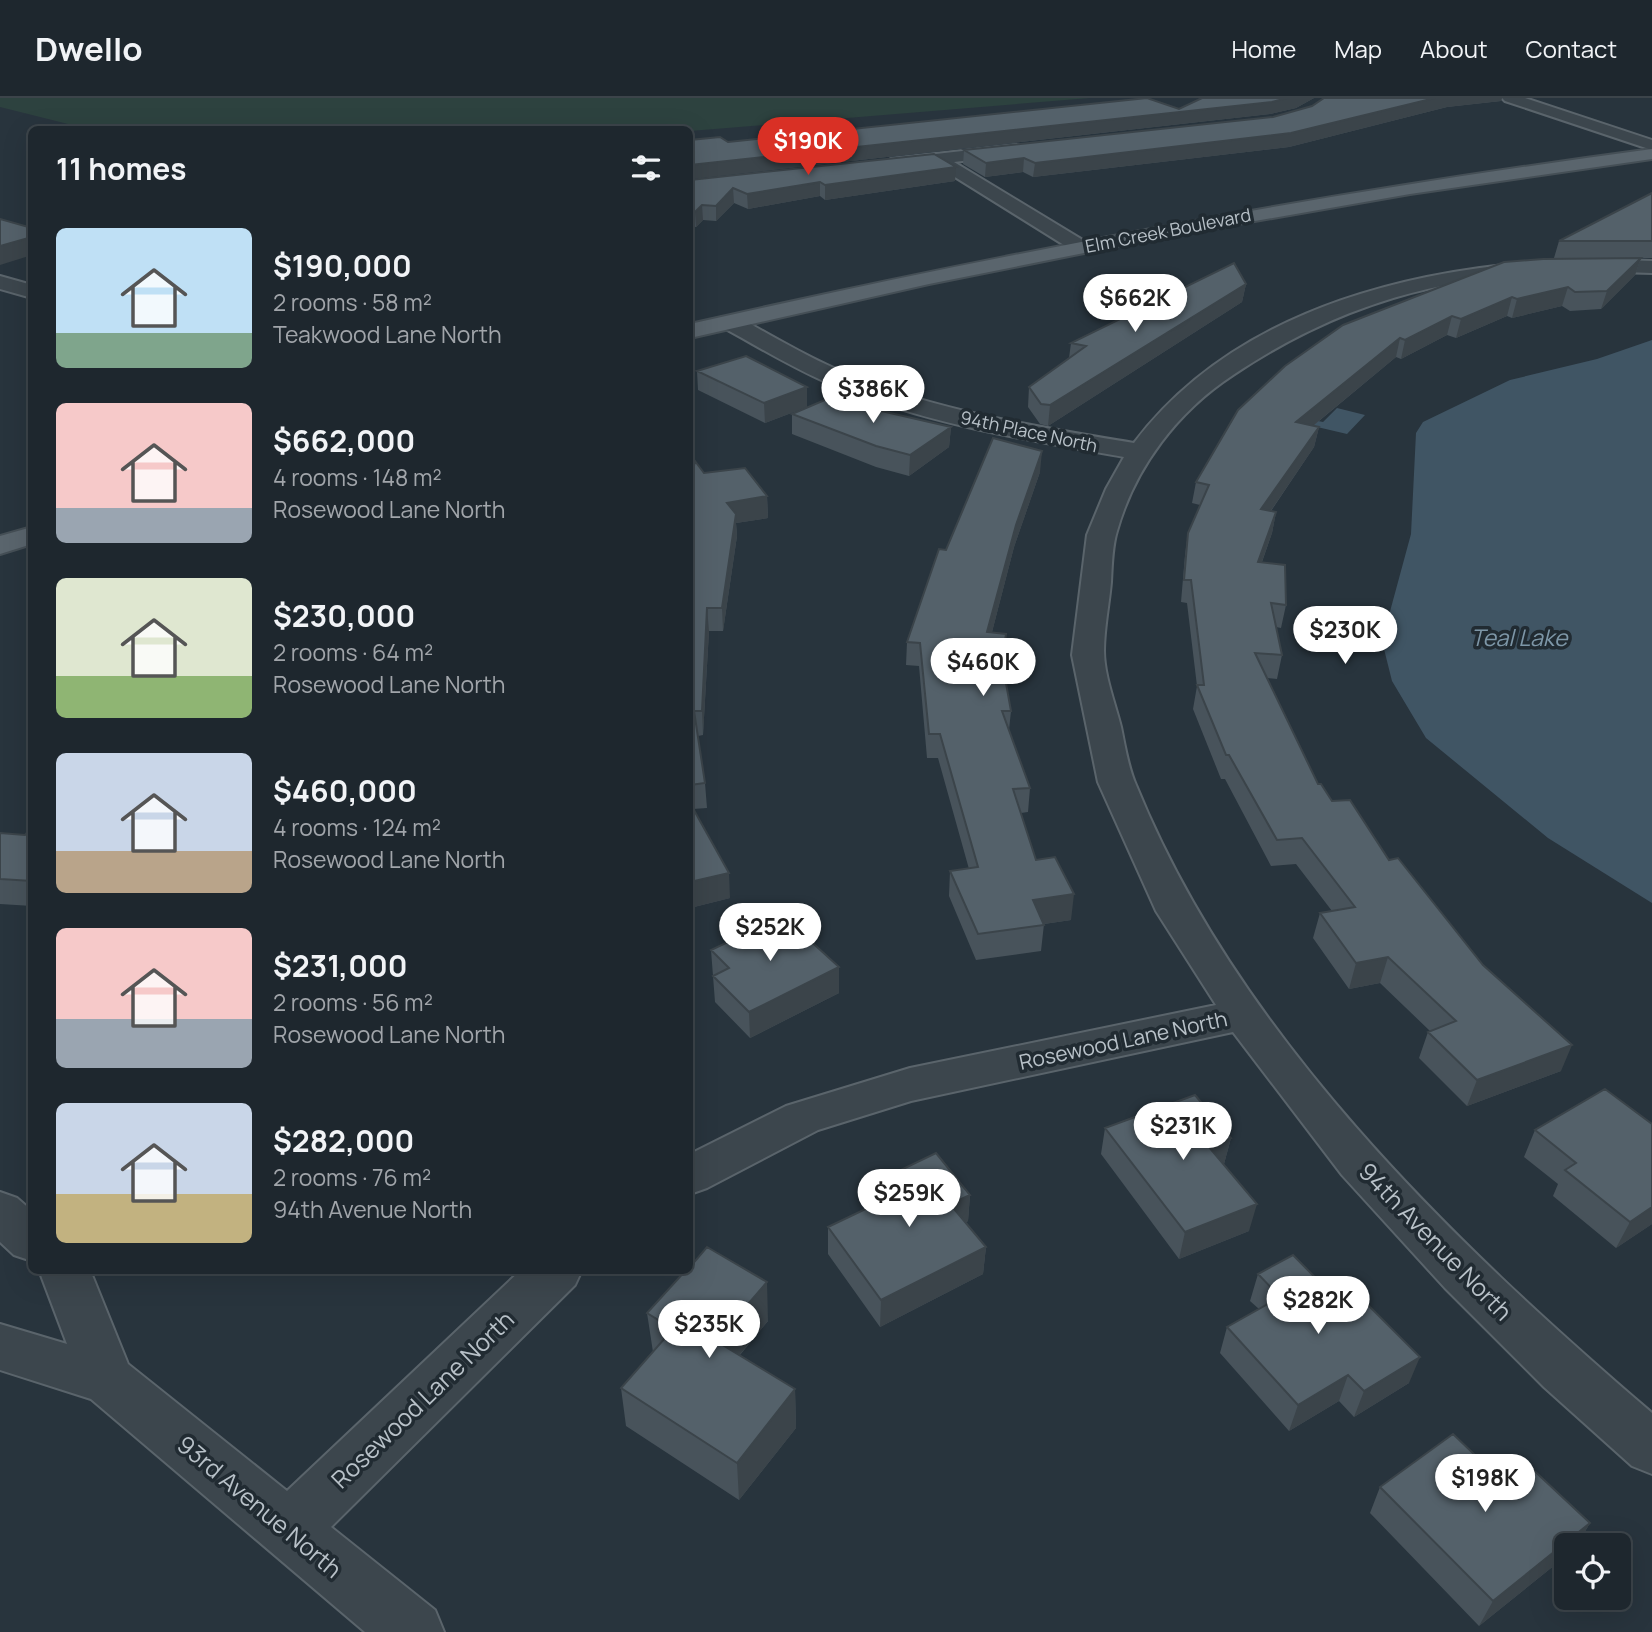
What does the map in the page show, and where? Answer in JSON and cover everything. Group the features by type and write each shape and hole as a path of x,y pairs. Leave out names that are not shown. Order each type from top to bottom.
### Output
{"main road":[{"name":"Elm Creek Boulevard","path":"693,330 1079,246 1370,193 1652,153"},
{"path":"0,545 18,521"}],"street":[{"path":"1510,98 1652,145"},
{"path":"868,167 1032,149"},
{"path":"937,159 1079,246"},
{"name":"Rosewood Lane North","path":"695,1161 802,1118 910,1085 1240,1015 1173,907 1125,809 1096,714 1086,633 1092,563 1111,505 1138,452 1175,410 1220,373 1270,340 1353,302 1423,280 1468,271 1546,265 1652,267"},
{"path":"0,282 28,291"},
{"name":"94th Place North","path":"730,322 843,381 900,400 962,418 1138,452"},
{"name":"94th Avenue North","path":"1240,1015 1333,1133 1446,1255 1594,1399 1652,1448"},
{"path":"0,1212 28,1237"},
{"name":"93rd Avenue North","path":"66,1274 108,1380"},
{"name":"Rosewood Lane North","path":"288,1530 552,1274"},
{"name":"93rd Avenue North","path":"0,1347 108,1380 413,1632"}],"green space":[{"path":"0,98 1090,98 693,131 693,126 76,126 0,107"}],"water":[{"name":"Teal Lake","path":"1652,340 1652,903 1548,838 1426,738 1392,681 1382,641 1411,534 1416,433 1423,422 1510,380 1597,359"},
{"path":"1337,408 1365,415 1347,434 1313,426 1318,421 1323,422"}],"building":[{"path":"1147,98 1179,109 1202,98 1287,98 1272,102 693,165 693,140 720,137 728,142"},
{"path":"1324,98 1435,98 1291,133 1035,163 1024,158 986,163 964,150 1273,117 1312,106"},
{"path":"934,154 956,167 825,185 820,182 747,194 733,188 716,206 702,205 695,212 693,180"},
{"path":"1652,193 1652,241 1559,241"},
{"path":"0,219 28,227 28,238 0,246"},
{"path":"1641,258 1607,291 1575,292 1568,287 1517,299 1512,297 1461,319 1452,316 1405,340 1400,338 1296,422 1319,427 1261,509 1276,512 1258,562 1285,565 1286,605 1271,603 1282,655 1255,653 1318,784 1321,784 1332,801 1350,800 1389,860 1398,858 1483,965 1572,1045 1477,1080 1428,1032 1456,1021 1388,957 1356,963 1320,913 1355,907 1302,838 1277,840 1229,755 1226,755 1197,685 1204,685 1191,580 1184,580 1188,533 1209,485 1196,482 1238,410 1285,366 1343,325 1504,262"},
{"path":"1234,263 1246,284 1050,405 1041,404 1029,387 1086,346 1071,343"},
{"path":"746,356 807,387 764,403 697,371"},
{"path":"834,396 877,410 951,427 910,455 876,446 792,414"},
{"path":"993,438 1042,451 1016,525 987,632 1006,634 1002,661 1011,711 1002,711 1030,788 1013,789 1036,860 1055,857 1074,894 1033,900 1044,925 978,934 950,871 978,867 940,734 929,734 920,643 907,642 939,549 946,550"},
{"path":"695,461 704,473 745,468 767,496 727,503 736,514 722,608 707,608 702,711 694,711 705,783 693,785"},
{"path":"693,808 729,873 693,881"},
{"path":"28,832 28,881 0,879 0,833 25,835"},
{"path":"783,916 839,967 749,1012 713,976 729,968 711,950"},
{"path":"1605,1089 1652,1124 1652,1207 1630,1222 1565,1170 1576,1163 1535,1130"},
{"path":"1195,1095 1231,1138 1208,1146 1257,1204 1185,1232 1105,1128"},
{"path":"936,1153 970,1195 950,1204 986,1247 881,1300 828,1227 893,1196 880,1180"},
{"path":"707,1247 767,1282 716,1341 795,1389 737,1463 621,1388 673,1329 647,1313 682,1274 693,1274 693,1263"},
{"path":"1293,1255 1348,1311 1364,1301 1420,1357 1364,1391 1348,1375 1298,1405 1227,1327 1280,1297 1258,1274"},
{"path":"1453,1434 1502,1481 1527,1464 1590,1523 1578,1533 1554,1533 1554,1552 1493,1601 1380,1487"}]}
